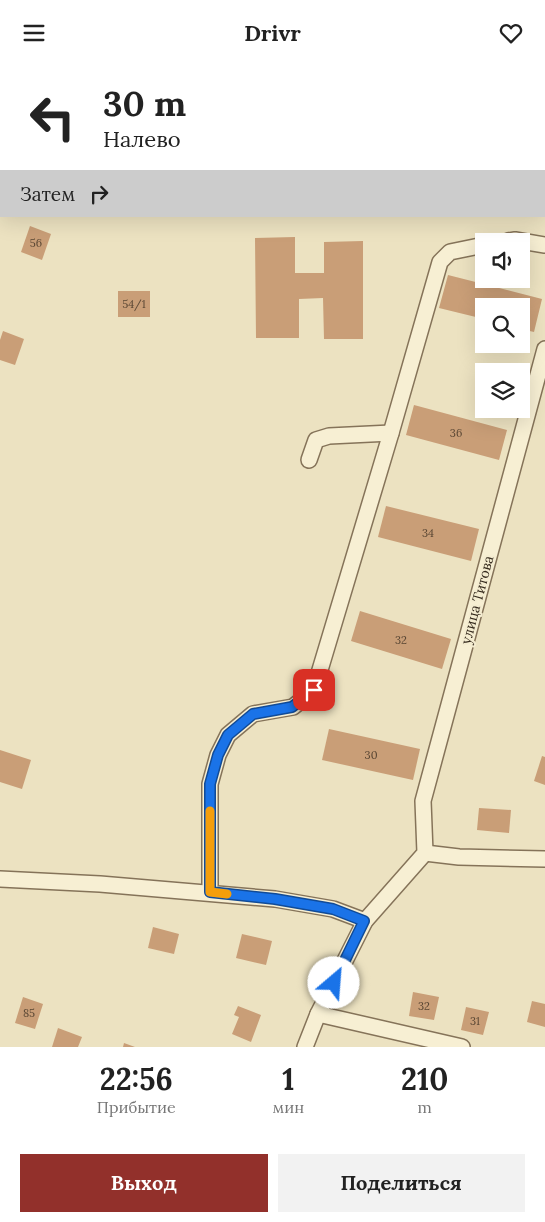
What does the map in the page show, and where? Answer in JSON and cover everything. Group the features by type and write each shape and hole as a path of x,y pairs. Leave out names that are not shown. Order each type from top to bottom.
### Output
{"street":[{"path":"530,242 545,245"},
{"path":"210,892 210,784 218,755 228,735 253,714 292,707 314,690 440,262 450,252 475,247"},
{"name":"улица Титова","path":"426,853 423,801 545,349"},
{"path":"309,460 316,440 329,436 391,433"},
{"path":"305,1047 318,1014 364,921 426,853 460,857 545,859"},
{"path":"0,879 210,892 275,899 333,909 364,921"},
{"path":"318,1014 462,1047"}],"building":[{"path":"30,226 51,234 42,260 21,252"},
{"path":"295,237 295,273 324,273 324,242 363,241 363,339 324,339 323,298 299,299 299,338 256,338 255,238"},
{"path":"448,275 475,282 475,288 499,288 542,299 534,332 530,331 530,298 475,298 475,317 439,308"},
{"path":"118,291 150,291 150,317 118,317"},
{"path":"3,331 24,339 15,365 0,360 0,340"},
{"path":"414,405 507,430 499,460 406,435"},
{"path":"386,506 479,529 471,561 378,537"},
{"path":"360,611 451,639 442,669 351,641"},
{"path":"329,729 420,749 413,780 322,760"},
{"path":"0,750 31,760 22,789 0,782"},
{"path":"542,756 545,757 545,785 534,781"},
{"path":"479,808 511,810 509,833 477,830"},
{"path":"153,927 179,934 174,954 148,948"},
{"path":"242,934 272,941 266,965 236,958"},
{"path":"413,992 439,997 434,1020 409,1016"},
{"path":"23,997 43,1004 35,1029 15,1023"},
{"path":"532,1001 545,1004 545,1027 527,1022"},
{"path":"238,1006 261,1015 251,1042 232,1034 239,1017 234,1015"},
{"path":"466,1007 489,1012 483,1035 461,1030"},
{"path":"58,1028 82,1037 78,1047 52,1047"},
{"path":"124,1043 135,1047 123,1047"}],"slow traffic":[{"path":"210,811 210,892 227,894"}],"route":[{"path":"314,690 292,707 253,714 228,735 218,755 210,784 210,892 275,899 333,909 364,921 334,983"}]}
